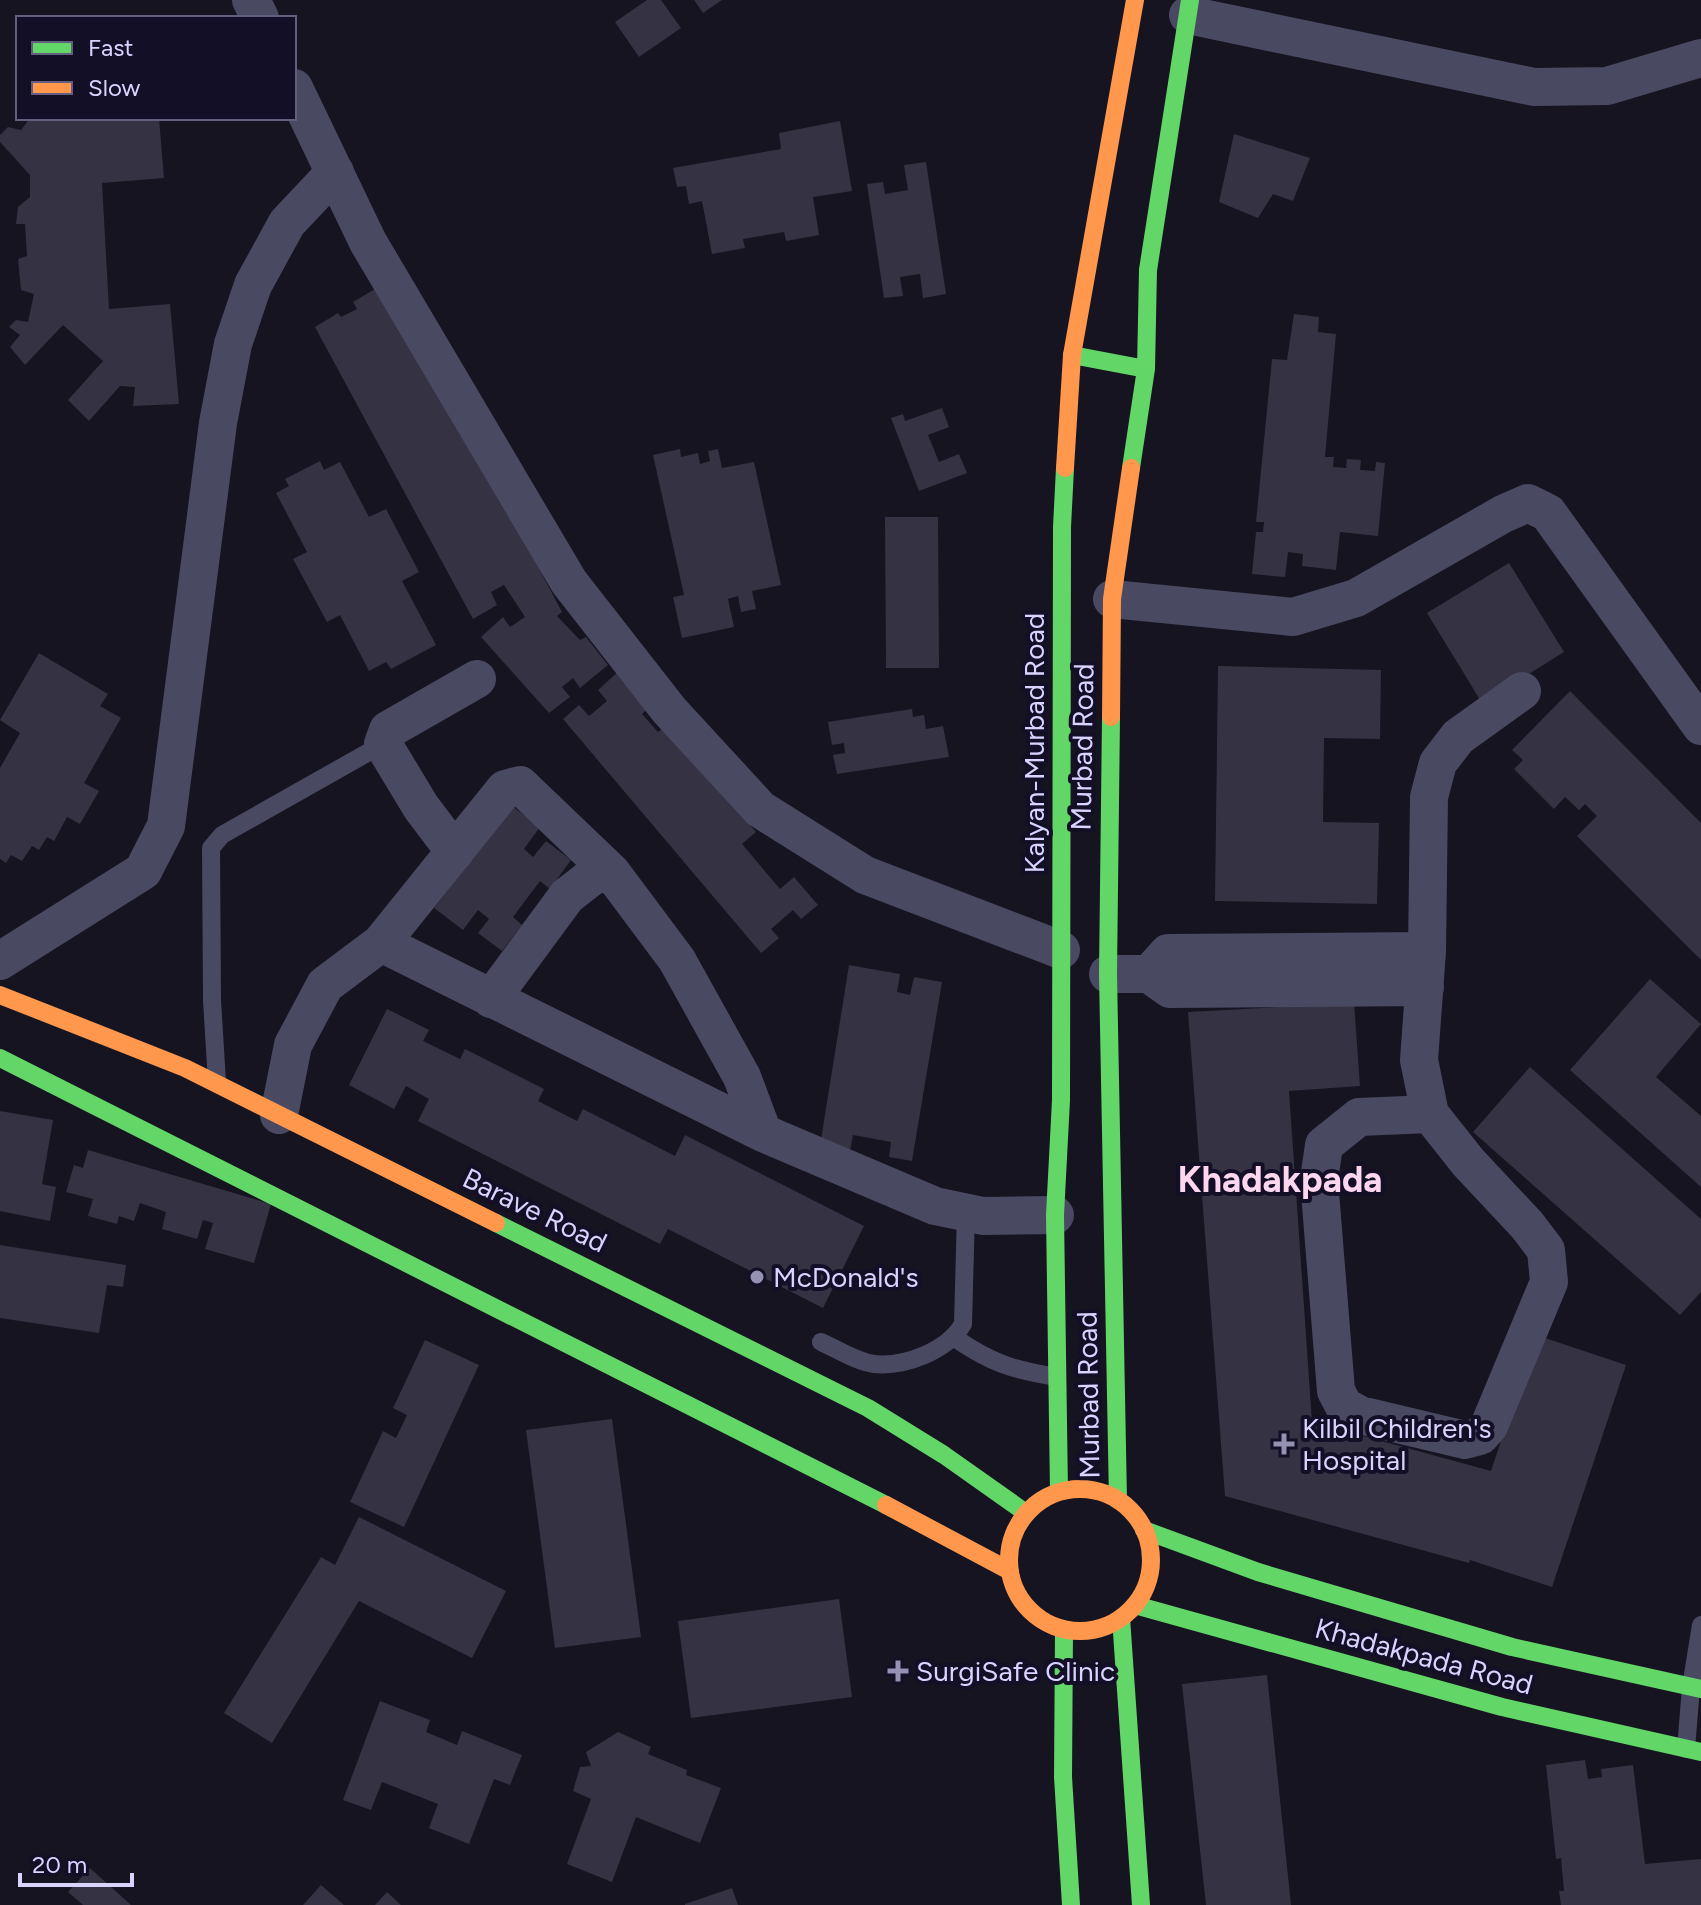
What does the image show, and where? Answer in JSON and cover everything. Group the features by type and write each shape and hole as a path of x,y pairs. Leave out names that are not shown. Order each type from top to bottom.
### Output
{"main road":[{"name":"Kalyan-Murbad Road","path":"1059,1491 1055,1215 1061,1100 1062,527 1072,355 1135,0"},
{"name":"Murbad Road","path":"1118,1500 1108,974 1112,599 1146,369 1148,270 1189,8"},
{"path":"1072,355 1146,369"},
{"name":"Barave Road","path":"0,995 185,1068 868,1408 944,1455 1026,1513"},
{"path":"0,1058 831,1476 1010,1571"},
{"path":"1059,1491 1099,1491 1118,1500 1133,1513 1144,1530 1150,1549 1151,1569 1146,1588 1135,1605 1121,1618 1103,1627 1064,1632 1028,1608 1016,1591 1010,1571 1009,1551 1015,1531 1026,1513 1041,1500 1059,1491"},
{"path":"1144,1530 1258,1572 1511,1654 1696,1688"},
{"name":"Khadakpada Road","path":"1135,1605 1546,1709 1693,1750"},
{"path":"1121,1618 1141,1905"},
{"path":"1064,1632 1063,1777 1071,1905"}],"street":[{"path":"1189,8 1534,87 1607,86 1701,58"},
{"path":"296,92 368,242 569,582 669,710 760,809 865,875 1061,950"},
{"path":"0,961 143,871 166,826 218,423 233,344 253,285 287,223 335,172"},
{"path":"1112,599 1293,617 1356,598 1503,514 1528,503 1548,513 1701,726"},
{"path":"455,852 421,807 383,744 388,730 477,679"},
{"path":"1430,1114 1359,1117 1324,1145 1319,1180 1336,1391 1344,1406 1360,1415 1465,1440 1480,1436 1489,1426 1549,1282 1546,1250 1430,1114 1419,1060 1426,969 1429,797 1438,763 1458,737 1522,691"},
{"path":"279,1115 293,1045 325,985 381,943 505,789 520,785 612,873 677,960 742,1077 763,1133"},
{"path":"491,999 567,896 594,875 612,873"},
{"path":"381,943 763,1133 935,1206 983,1216 1055,1215"},
{"path":"1108,974 1149,974 1168,953 1426,969"}],"lane":[{"path":"217,1085 212,1000 211,848 222,835 383,744"},
{"path":"821,1342 871,1364 902,1363 955,1338 963,1324 966,1212"},
{"path":"955,1338 980,1355 1014,1370 1057,1377"},
{"path":"1693,1750 1701,1625"}],"building":[{"path":"647,0 661,0 681,28 639,57 615,22"},
{"path":"694,0 722,0 703,13"},
{"path":"28,120 159,120 164,178 102,183 109,309 170,304 179,404 133,406 135,387 120,386 89,421 68,400 103,361 63,325 25,365 10,347 20,335 9,327 16,320 28,322 34,294 21,290 18,259 27,256 25,224 16,224 18,207 30,197 30,175 0,142 0,135 8,127 21,130"},
{"path":"840,121 852,191 813,197 819,235 786,241 784,232 743,239 745,248 712,254 702,201 689,204 686,186 677,187 673,168 781,149 779,133"},
{"path":"1234,134 1310,158 1293,201 1273,194 1258,218 1219,202"},
{"path":"926,162 946,294 923,298 920,274 900,277 903,296 884,298 867,184 883,182 885,194 908,190 904,165"},
{"path":"375,289 493,482 562,612 557,616 580,640 586,637 608,665 580,688 573,678 562,687 570,697 549,713 481,637 503,617 510,627 525,617 504,585 491,592 497,605 473,619 315,327 338,313 341,317 357,309 353,302"},
{"path":"1294,314 1319,317 1318,332 1336,334 1325,457 1334,457 1333,467 1346,468 1347,459 1361,460 1360,470 1375,471 1376,462 1385,463 1378,536 1340,532 1336,570 1302,566 1303,554 1288,552 1285,577 1252,574 1256,532 1263,532 1264,522 1256,522 1272,359 1287,360"},
{"path":"942,408 949,427 928,435 939,462 959,454 967,473 919,491 891,418 903,414 905,421"},
{"path":"680,449 681,457 698,453 700,464 710,461 708,451 718,449 722,468 754,462 781,585 752,591 756,609 741,612 738,596 728,599 734,627 682,638 673,597 684,595 653,455"},
{"path":"320,461 324,470 340,462 369,517 386,509 419,572 402,581 436,645 391,669 386,662 369,671 340,615 327,622 293,559 307,552 276,493 289,486 285,479"},
{"path":"885,517 938,517 939,668 886,668"},
{"path":"1509,563 1564,652 1482,703 1427,613"},
{"path":"39,653 108,694 100,706 121,718 84,783 99,791 80,824 67,817 54,841 47,837 39,850 32,846 22,861 11,855 6,863 0,859 0,768 20,733 0,720"},
{"path":"1218,666 1381,670 1380,739 1324,738 1323,822 1379,823 1377,904 1215,901"},
{"path":"619,671 650,707 642,714 658,732 666,726 756,832 742,844 780,889 794,877 818,905 801,919 793,910 771,929 779,938 761,953 563,719 579,705 589,716 607,701 598,690"},
{"path":"1570,691 1701,823 1701,960 1577,836 1597,816 1585,804 1579,810 1565,797 1554,809 1514,769 1523,760 1512,750"},
{"path":"912,709 913,717 924,715 926,729 943,726 949,757 837,774 833,755 845,753 844,743 832,745 828,722"},
{"path":"512,806 540,827 524,849 533,857 546,841 571,860 550,889 540,881 513,917 522,925 502,951 478,933 489,919 478,910 463,930 434,908"},
{"path":"849,965 900,974 897,992 910,995 914,977 942,982 912,1161 889,1157 891,1142 853,1135 850,1151 820,1146"},
{"path":"1650,979 1701,1024 1656,1077 1701,1116 1701,1187 1570,1070"},
{"path":"1354,1003 1360,1086 1289,1091 1312,1422 1491,1471 1536,1335 1626,1365 1552,1587 1470,1560 1469,1563 1225,1496 1188,1012"},
{"path":"387,1009 429,1030 423,1041 460,1059 465,1049 544,1089 538,1101 577,1121 583,1109 675,1156 685,1135 864,1226 823,1308 668,1229 660,1244 418,1121 429,1099 406,1086 394,1109 349,1085"},
{"path":"1530,1067 1701,1219 1701,1292 1680,1315 1473,1132"},
{"path":"0,1111 53,1120 42,1184 56,1187 50,1221 0,1211"},
{"path":"88,1150 271,1204 254,1263 205,1249 213,1223 203,1220 197,1239 162,1229 166,1212 140,1203 134,1221 119,1216 117,1224 88,1216 93,1199 66,1192 74,1165 83,1168"},
{"path":"0,1245 126,1265 123,1287 107,1285 99,1333 0,1318"},
{"path":"425,1340 479,1365 404,1527 350,1502 383,1431 396,1438 407,1415 393,1408"},
{"path":"612,1419 641,1637 555,1648 526,1430"},
{"path":"359,1517 506,1591 472,1658 359,1601 272,1743 224,1713 321,1557 335,1565"},
{"path":"839,1599 852,1697 691,1718 678,1621"},
{"path":"1267,1675 1291,1905 1206,1905 1182,1684"},
{"path":"380,1701 430,1720 426,1732 457,1745 462,1731 522,1755 510,1785 494,1779 469,1844 429,1828 438,1804 382,1782 371,1810 343,1800"},
{"path":"618,1732 651,1747 648,1754 687,1770 686,1775 721,1788 700,1843 636,1817 612,1882 567,1864 591,1799 573,1791 580,1767 591,1766 586,1752"},
{"path":"1585,1760 1588,1779 1602,1777 1601,1769 1633,1765 1645,1864 1701,1859 1701,1905 1561,1905 1559,1891 1564,1891 1561,1858 1556,1859 1546,1765"},
{"path":"90,1868 131,1905 83,1905 68,1892"},
{"path":"321,1885 344,1905 303,1905"},
{"path":"732,1888 738,1905 685,1905 685,1904"},
{"path":"387,1892 401,1905 375,1905"}],"traffic: fast":[{"path":"1131,468 1146,369 1148,270 1190,0"},
{"path":"1072,355 1146,369"},
{"path":"1059,1491 1055,1215 1061,1100 1062,527 1065,468"},
{"path":"1111,717 1108,974 1118,1500"},
{"path":"0,1058 886,1505"},
{"path":"496,1223 868,1408 944,1455 1026,1513"},
{"path":"1144,1530 1258,1572 1512,1647 1701,1689"},
{"path":"1135,1605 1502,1707 1701,1752"},
{"path":"1121,1618 1141,1905"},
{"path":"1064,1632 1063,1777 1071,1905"}],"traffic: slow":[{"path":"1065,468 1072,355 1135,0"},
{"path":"1111,717 1112,599 1131,468"},
{"path":"0,995 185,1068 496,1223"},
{"path":"1080,1489 1107,1494 1130,1510 1146,1533 1151,1560 1146,1587 1130,1610 1107,1626 1080,1631 1053,1626 1030,1610 1014,1587 1009,1560 1014,1533 1030,1510 1053,1494 1080,1489"},
{"path":"886,1505 1010,1571"}],"place":[{"name":"McDonald's","path":"757,1277"},
{"name":"Kilbil Children's Hospital","path":"1284,1444"},
{"name":"SurgiSafe Clinic","path":"898,1671"}],"district":[{"name":"Khadakpada","path":"1280,1179"}]}
